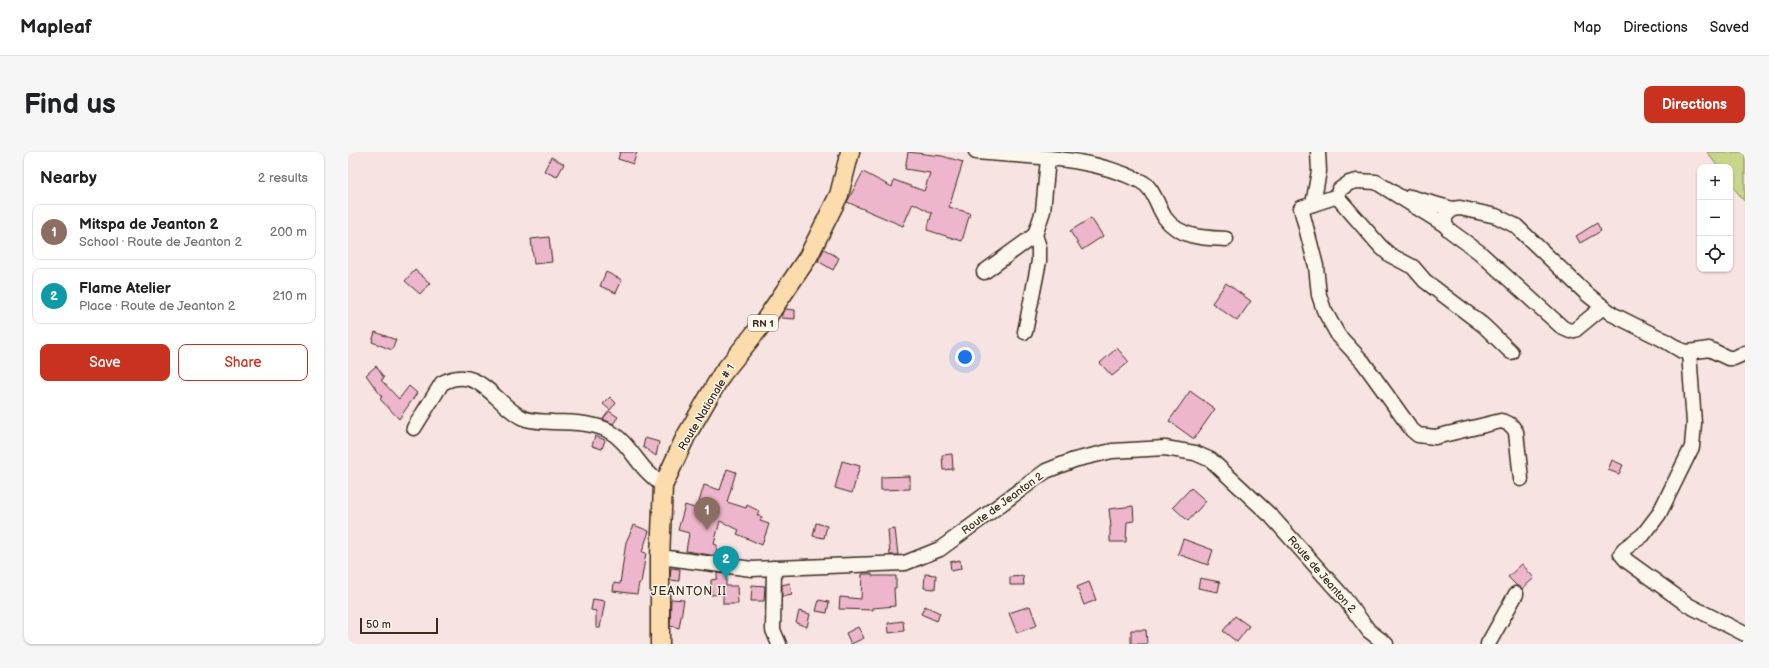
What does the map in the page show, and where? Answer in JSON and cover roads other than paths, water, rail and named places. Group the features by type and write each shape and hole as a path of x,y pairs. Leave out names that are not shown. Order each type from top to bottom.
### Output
{"main road":[{"name":"Route Nationale # 1","path":"660,644 660,557 663,486 686,436 722,374 764,322 808,258 839,196 850,152"}],"street":[{"path":"976,152 1048,159 1089,158 1142,182 1150,189 1165,219 1178,230 1199,238 1226,238"},
{"path":"1313,204 1319,175 1318,152"},
{"path":"1025,332 1039,261 1039,248 1035,235 1043,211 1048,159"},
{"path":"1446,225 1376,182 1357,181 1342,187 1339,190 1338,196 1348,211 1381,247 1390,255 1413,267 1425,281 1483,325 1511,352"},
{"path":"1383,187 1421,201 1452,209 1460,208 1496,216 1516,226 1587,294 1612,314 1662,339 1682,351 1689,352 1709,349 1728,358 1734,358 1745,353"},
{"path":"1338,196 1301,208 1316,266 1319,295 1324,310 1338,335 1363,362 1412,430 1418,436 1435,437 1501,421 1513,426 1516,432 1521,478"},
{"path":"1452,209 1445,217 1446,225 1449,230 1479,252 1564,328 1570,331 1575,330 1603,307"},
{"path":"984,272 1035,235"},
{"path":"1689,352 1694,423 1692,447 1659,514 1643,535 1624,549 1621,554 1631,564 1688,605 1745,634"},
{"path":"414,428 442,383 450,378 471,379 480,383 520,417 531,421 577,423 606,430 622,440 644,469 663,486"},
{"name":"Route de Jeanton 2","path":"660,557 752,569 905,562 940,549 1046,471 1074,460 1112,451 1165,448 1194,453 1211,460 1272,517 1345,599 1369,631 1386,644"},
{"path":"774,568 772,630 779,644"},
{"path":"1488,644 1516,594"}],"place":[{"name":"Mitspa de Jeanton 2","path":"707,530"},
{"name":"Flame Atelier","path":"726,579"}],"district":[{"name":"JEANTON II","path":"689,591"}]}
